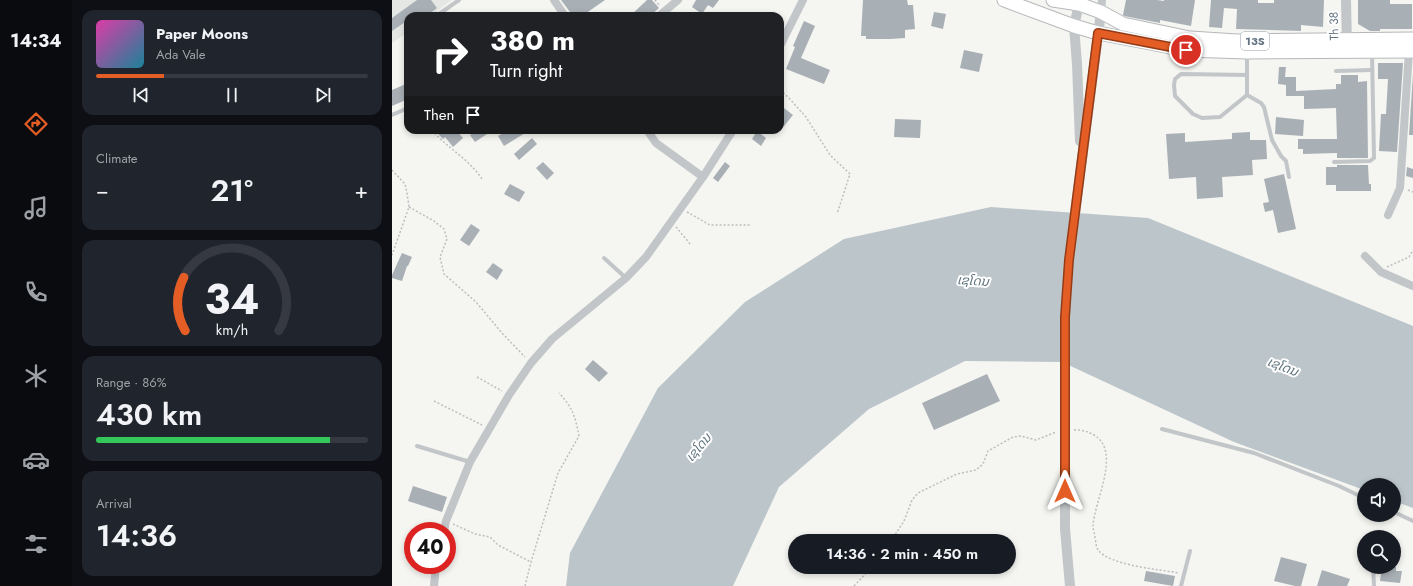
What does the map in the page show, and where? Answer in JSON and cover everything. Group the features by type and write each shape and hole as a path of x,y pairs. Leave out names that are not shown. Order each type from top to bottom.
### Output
{"highway":[{"name":"13S","path":"1004,0 1074,26 1098,33 1186,50 1247,52 1347,46 1371,51 1412,47"},
{"name":"13S","path":"1053,0 1080,2 1101,6 1123,24 1190,38 1238,42 1412,47"}],"street":[{"path":"554,0 563,12"},
{"path":"664,12 678,0"},
{"path":"784,38 803,0"},
{"name":"Th 38","path":"1346,0 1347,46"},
{"path":"1080,2 1074,26 1081,173"},
{"path":"1070,586 1065,529 1065,317 1069,260 1101,6"},
{"path":"1388,215 1400,188 1412,47"},
{"path":"650,134 656,143 702,177"},
{"path":"446,521 470,462 509,394 531,363 552,339 626,278 646,257 730,134"},
{"path":"1365,256 1381,272 1391,278 1413,286"},
{"path":"434,586 435,574"}],"lane":[{"path":"442,12 459,0"},
{"path":"1334,162 1370,161 1374,158 1371,51"},
{"path":"1247,52 1247,95"},
{"path":"1336,70 1372,70"},
{"path":"1247,74 1181,74 1175,79 1174,85 1176,96 1193,114 1202,118 1220,117 1247,95"},
{"path":"1247,95 1261,103 1264,107 1272,140 1281,156 1286,161 1290,177"},
{"path":"392,115 404,110"},
{"path":"604,258 626,278"},
{"path":"1162,429 1254,453 1339,486 1357,495"},
{"path":"417,446 470,462"},
{"path":"1401,515 1413,521"},
{"path":"1181,586 1190,551"},
{"path":"1373,574 1374,586"}],"path":[{"path":"784,94 806,117 830,155 850,174 837,214"},
{"path":"436,134 477,172 482,179"},
{"path":"392,170 405,184 409,206 392,255"},
{"path":"409,206 444,229 447,239 440,257 444,274 476,302 502,333 531,363"},
{"path":"681,208 710,225 750,225"},
{"path":"671,221 691,245"},
{"path":"1381,272 1385,268 1408,257 1413,250"},
{"path":"477,377 509,394"},
{"path":"525,586 558,473 579,436 576,418 569,404 559,393"},
{"path":"434,401 469,420 489,428"},
{"path":"896,534 904,521 912,500"},
{"path":"446,521 475,534 490,537 498,545 531,562"},
{"path":"854,586 865,574"}],"shaded area":[{"path":"392,0 452,0 436,12 404,12 404,35 392,43"}],"water":[{"name":"ເຊໂດນ","path":"991,207 1148,218 1413,326 1413,508 1401,504 1401,478 1357,478 1357,487 1234,442 1062,362 965,361 869,409 779,487 733,586 566,586 570,553 658,388 745,302 844,239"}],"building":[{"path":"417,0 431,0 437,8 432,12 404,12 404,23 392,31 392,18"},
{"path":"561,0 605,0 588,12 570,12"},
{"path":"647,0 652,0 659,8 654,12 634,12"},
{"path":"696,0 719,0 713,8 708,5 703,12 699,12 692,7"},
{"path":"863,0 907,0 908,5 913,5 915,29 905,30 905,38 866,39 866,36 861,36"},
{"path":"1126,0 1195,0 1191,26 1160,20 1160,23 1124,16"},
{"path":"1211,0 1258,0 1258,3 1274,3 1274,0 1324,0 1323,27 1301,25 1301,31 1236,29 1237,9 1224,8 1222,28 1209,27"},
{"path":"1358,0 1390,0 1390,4 1412,4 1412,29 1380,29 1380,31 1370,31 1358,24"},
{"path":"934,12 946,14 943,29 931,26"},
{"path":"804,21 815,26 801,58 830,70 824,84 786,69 795,47 793,46"},
{"path":"964,50 983,54 979,72 960,68"},
{"path":"1378,63 1403,63 1397,152 1379,151 1381,114 1386,114 1388,79 1378,79"},
{"path":"1279,67 1286,67 1285,77 1296,77 1296,91 1336,89 1336,84 1341,84 1341,75 1358,75 1358,82 1367,81 1368,158 1337,158 1337,153 1303,154 1303,149 1298,149 1298,139 1337,139 1336,108 1304,109 1304,96 1286,96 1286,85 1278,84"},
{"path":"1413,74 1413,135 1409,135"},
{"path":"404,85 404,101 392,106 392,90"},
{"path":"784,108 793,115 784,126"},
{"path":"1276,117 1304,120 1303,136 1275,134"},
{"path":"895,119 921,120 920,138 894,137"},
{"path":"1250,132 1250,140 1266,140 1267,159 1252,160 1253,175 1222,177 1223,197 1197,199 1196,177 1169,179 1166,134 1185,133 1185,142 1232,139 1232,133"},
{"path":"439,134 460,134 463,138 453,147 445,137 443,139"},
{"path":"472,134 487,134 475,142 470,135"},
{"path":"501,134 524,134 504,146 498,136"},
{"path":"755,134 761,134 766,138 761,146 752,139"},
{"path":"532,138 537,144 519,160 514,154"},
{"path":"543,162 554,173 547,180 536,168"},
{"path":"725,162 730,166 718,182 713,178"},
{"path":"1337,165 1368,165 1371,191 1336,191 1336,185 1326,185 1326,167 1337,167"},
{"path":"1407,167 1413,169 1413,178 1406,176"},
{"path":"1284,174 1296,229 1278,233 1273,210 1265,212 1263,203 1269,202 1264,179"},
{"path":"510,184 525,192 519,202 504,194"},
{"path":"471,224 480,230 469,246 460,240"},
{"path":"402,253 412,257 402,281 392,278 392,275"},
{"path":"493,263 503,270 497,280 486,272"},
{"path":"593,360 608,373 599,382 585,369"},
{"path":"987,374 1000,401 934,430 922,403"},
{"path":"413,486 447,497 442,512 408,501"},
{"path":"1281,557 1307,564 1301,586 1274,581"},
{"path":"1322,570 1350,579 1347,586 1317,586"},
{"path":"1146,571 1175,576 1173,586 1144,581"},
{"path":"1402,571 1400,583 1380,581 1381,574 1401,574"}],"route":[{"path":"1065,491 1065,317 1069,260 1098,33 1186,50"}]}
